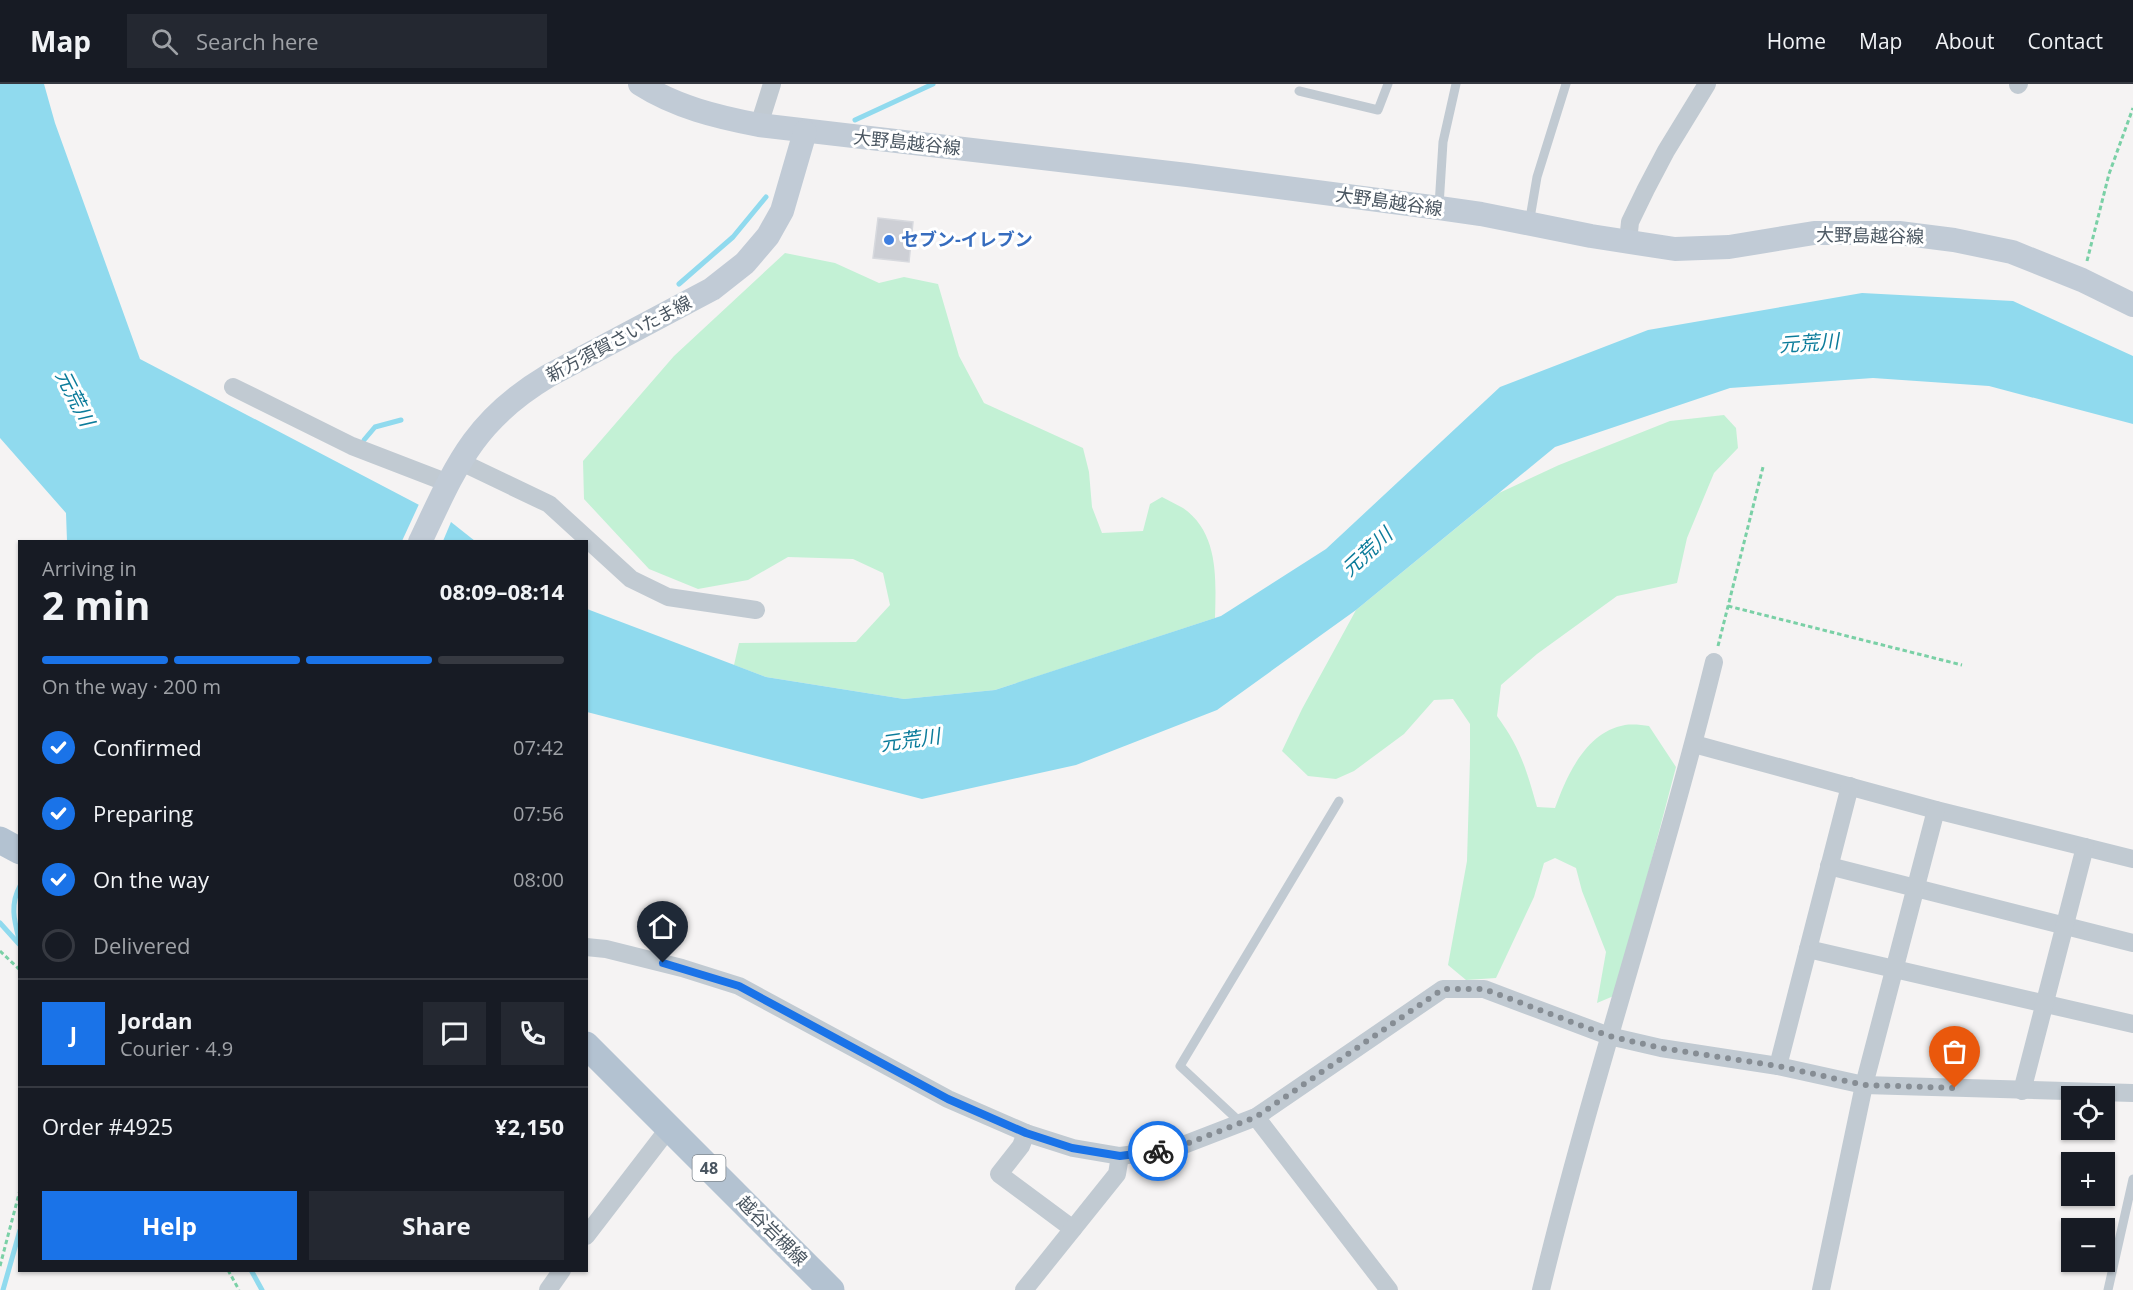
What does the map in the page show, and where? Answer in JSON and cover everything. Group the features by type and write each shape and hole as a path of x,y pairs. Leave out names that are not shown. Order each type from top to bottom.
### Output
{"main road":[{"name":"大野島越谷線","path":"640,84 660,97 708,114 759,125 1187,175 1439,208 1675,249 1729,246 1814,233 1899,233 1954,240 2012,252 2082,280 2133,305"},
{"name":"新方須賀さいたま線","path":"421,540 459,461 485,426 503,407 525,390 712,289 746,263 768,236 782,211 806,132"},
{"path":"0,840 18,850"},
{"name":"越谷岩槻線","path":"588,1047 831,1290"}],"street":[{"path":"759,125 772,84"},
{"path":"1628,242 1630,222 1646,189 1707,84"},
{"path":"233,387 445,489"},
{"path":"459,461 549,504 631,579 668,597 756,610"},
{"path":"1541,1290 1566,1189 1694,744 1714,662"},
{"path":"1694,744 1936,810 2133,860"},
{"path":"1778,1066 1850,786"},
{"path":"1821,1290 1864,1085 1936,810"},
{"path":"2022,1090 2085,847"},
{"path":"1829,866 2133,943"},
{"path":"588,947 606,949 682,968 739,986 948,1099 1026,1133 1072,1148 1120,1156 1173,1149 1248,1120 1443,989 1484,989 1609,1036 1661,1048 1778,1066 1864,1085 2133,1093"},
{"path":"1808,949 2133,1024"},
{"path":"1248,1120 1389,1290"},
{"path":"588,1233 669,1128"},
{"path":"1026,1133 1021,1146 999,1174 1073,1229"},
{"path":"1024,1290 1117,1174 1120,1156"},
{"path":"548,1290 561,1272"}],"lane":[{"path":"1299,91 1378,110 1388,84"},
{"path":"1439,208 1443,142 1456,84"},
{"path":"1530,224 1537,177 1566,84"},
{"path":"1248,1120 1180,1066 1339,801"},
{"path":"2108,1290 2133,1179"}],"path":[{"path":"2082,280 2109,174 2133,108"},
{"path":"1714,662 1763,467"},
{"path":"1728,606 1962,665"},
{"path":"0,951 18,968"},
{"path":"0,1266 18,1198"},
{"path":"229,1272 239,1290"}],"green space":[{"path":"785,253 835,263 879,283 904,277 938,284 959,356 984,403 1083,448 1089,472 1092,507 1102,533 1143,531 1150,504 1162,497 1183,508 1195,518 1203,530 1213,558 1215,618 995,690 904,699 766,677 734,665 739,643 856,642 890,605 883,573 853,559 788,557 748,580 698,589 649,569 584,499 583,461 674,356"},
{"path":"1724,415 1736,428 1738,448 1714,473 1687,538 1677,583 1617,596 1537,654 1501,685 1497,716 1522,760 1537,807 1555,808 1572,769 1580,757 1599,736 1611,729 1625,725 1649,726 1676,767 1616,995 1597,1003 1606,952 1582,891 1576,868 1555,858 1544,863 1534,897 1496,978 1466,980 1448,965 1467,861 1470,758 1470,724 1453,699 1434,700 1404,734 1354,771 1336,779 1308,776 1282,751 1302,709 1356,610 1499,493 1559,465 1670,421"}],"water":[{"name":"元荒川","path":"0,84 44,84 55,123 140,359 423,507 407,540 67,540 66,513 0,438"},
{"name":"元荒川","path":"1862,293 2013,301 2133,356 2133,424 1989,386 1873,378 1730,388 1555,447 1356,610 1217,710 1076,765 922,799 588,712 588,609 766,677 904,699 995,690 1221,616 1326,549 1500,387 1648,330"},
{"path":"451,522 474,540 443,540"}],"pier":[{"path":"420,502 425,504 412,540 402,540"}],"building":[{"path":"878,218 913,222 909,262 873,258"}],"waterway":[{"path":"855,120 933,84"},
{"path":"679,284 733,237 766,197"},
{"path":"364,440 375,427 401,420"},
{"path":"18,891 14,908 18,934"},
{"path":"0,923 18,943"},
{"path":"3,1290 18,1237"},
{"path":"252,1272 262,1290"}],"way so far":[{"path":"1158,1151 1173,1149 1256,1117 1443,989 1484,989 1609,1036 1661,1048 1778,1066 1864,1085 1955,1088"}],"place":[{"name":"セブン-イレブン","path":"889,240"}],"route":[{"path":"663,963 739,986 948,1099 1026,1133 1072,1148 1120,1156 1158,1151"}]}
